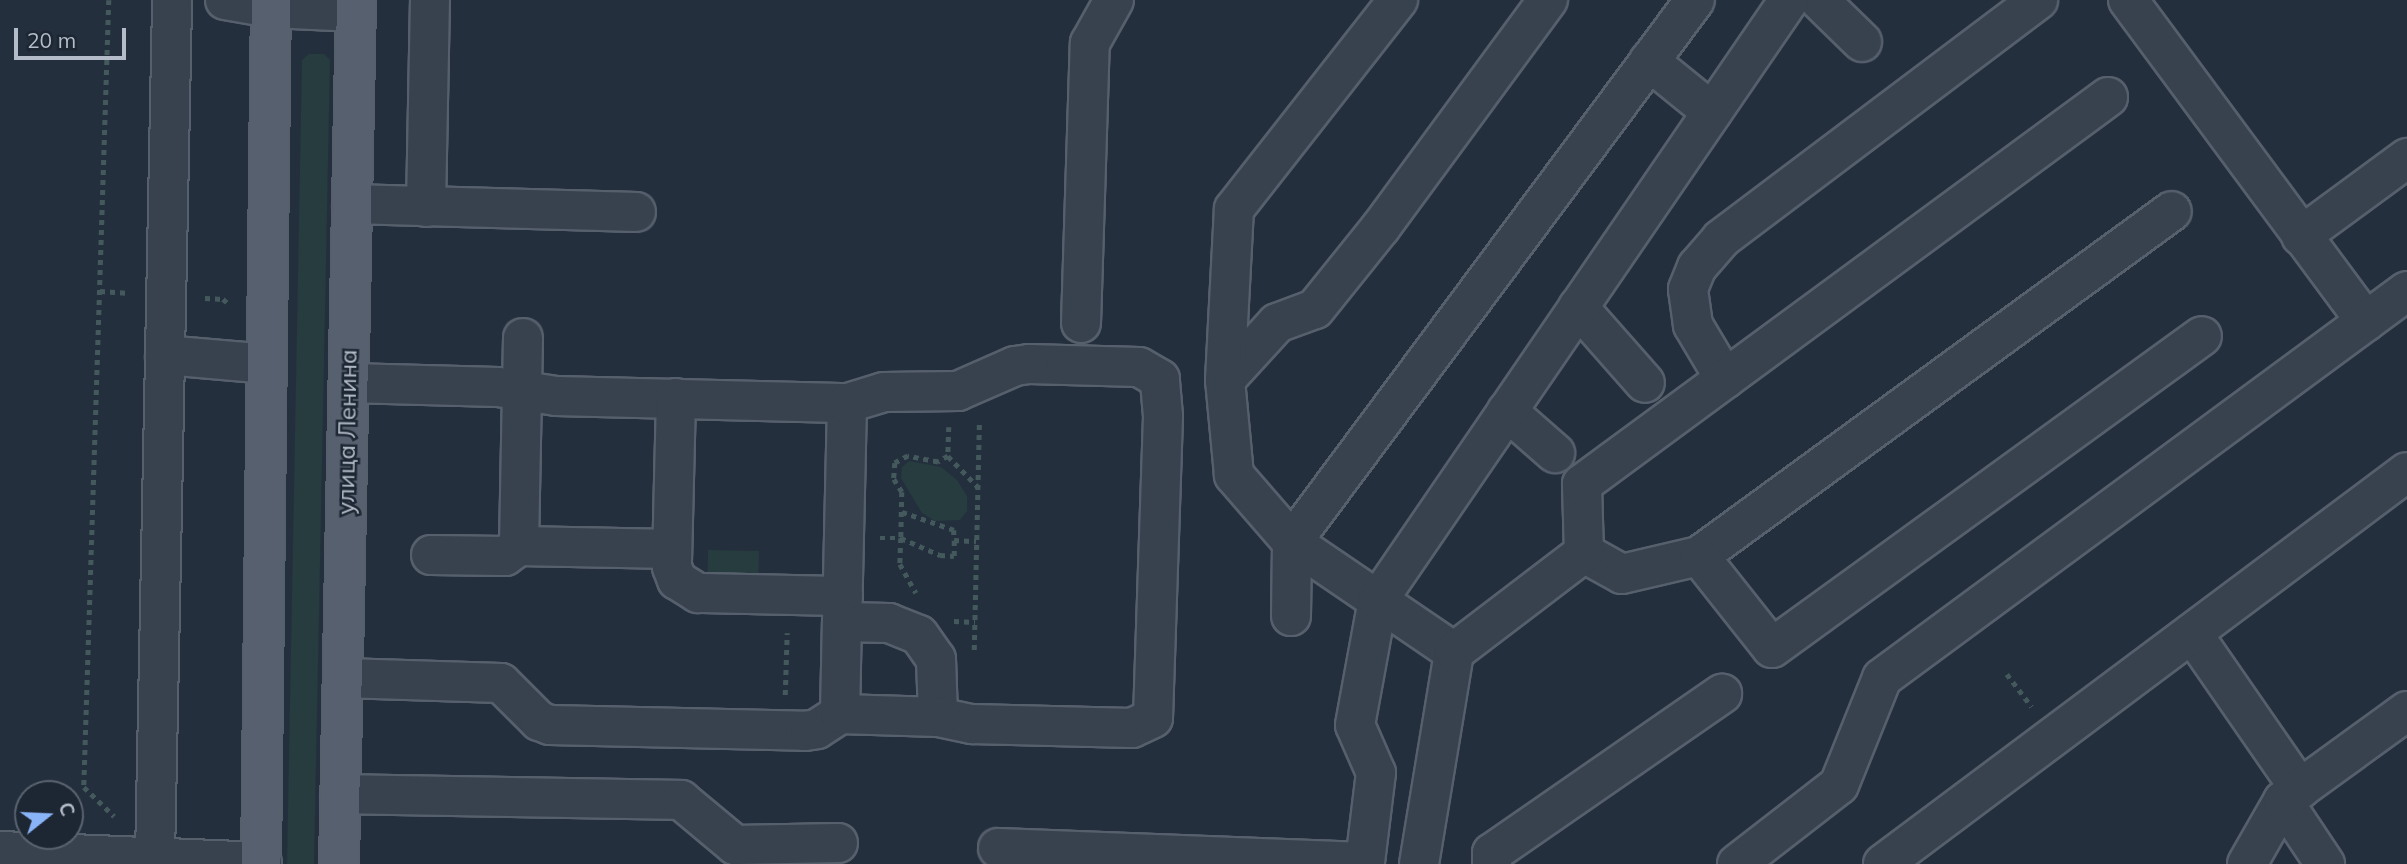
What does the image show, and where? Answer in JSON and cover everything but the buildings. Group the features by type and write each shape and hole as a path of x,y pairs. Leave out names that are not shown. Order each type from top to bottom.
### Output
{"main road":[{"path":"261,863 271,4"},
{"name":"улица Ленина","path":"339,864 356,6"}],"street":[{"path":"155,858 172,0"},
{"path":"225,0 356,6"},
{"path":"426,207 430,0"},
{"path":"1081,323 1090,43 1114,0"},
{"path":"1398,0 1234,209 1225,380 1234,475 1292,542 1454,652"},
{"path":"1225,380 1276,323 1315,309 1381,227 1548,0"},
{"path":"1292,616 1292,542 1695,0"},
{"path":"998,848 1366,862 1376,773 1355,725 1378,600 1788,0"},
{"path":"1819,0 1862,42"},
{"path":"1725,379 1693,325 1688,289 1697,267 1721,239 2038,0"},
{"path":"2128,0 2366,322"},
{"path":"1650,61 1712,112"},
{"path":"1584,553 1582,484 2108,97"},
{"path":"2301,236 2407,158"},
{"path":"352,204 636,212"},
{"path":"1584,553 1622,574 1699,556 2172,211"},
{"path":"1754,859 1839,785 1882,678 2407,291"},
{"path":"1578,307 1645,383"},
{"path":"1699,556 1772,648 2202,336"},
{"path":"519,546 523,338"},
{"path":"165,355 267,364"},
{"path":"343,678 501,683 539,721 550,725 817,729 840,714 938,717 972,724 1132,728 1153,718 1174,426 1160,379 1139,367 1015,366 958,391 884,392 847,403 556,396 522,391 349,383"},
{"path":"676,398 672,567 686,589 775,603 842,609 919,635 936,659 938,717"},
{"path":"840,714 847,403"},
{"path":"1507,411 1555,453"},
{"path":"1883,864 2407,472"},
{"path":"431,555 505,556 519,546 672,549"},
{"path":"1419,864 1454,652 1584,553"},
{"path":"2192,634 2292,795 2325,864"},
{"path":"1492,864 1492,853 1722,694"},
{"path":"2247,864 2292,795 2407,711"},
{"path":"340,794 681,800 735,845 838,843"},
{"path":"0,851 49,858 155,858 261,863"}],"path":[{"path":"109,0 84,787 155,858"},
{"path":"959,421 949,421 948,456 978,487"},
{"path":"969,421 979,422 974,660"},
{"path":"918,596 901,564 902,512 895,463 908,456 938,462 948,456"},
{"path":"844,537 901,538 940,555 954,556 954,530 902,512"},
{"path":"954,540 976,541"},
{"path":"775,603 785,730"},
{"path":"947,621 975,621"}],"green space":[{"path":"309,54 324,54 330,60 314,864 287,864 302,60"},
{"path":"909,461 941,467 957,480 967,496 967,511 960,520 935,521 922,513 901,478 902,467"},
{"path":"708,550 759,551 759,579 708,578"}]}
